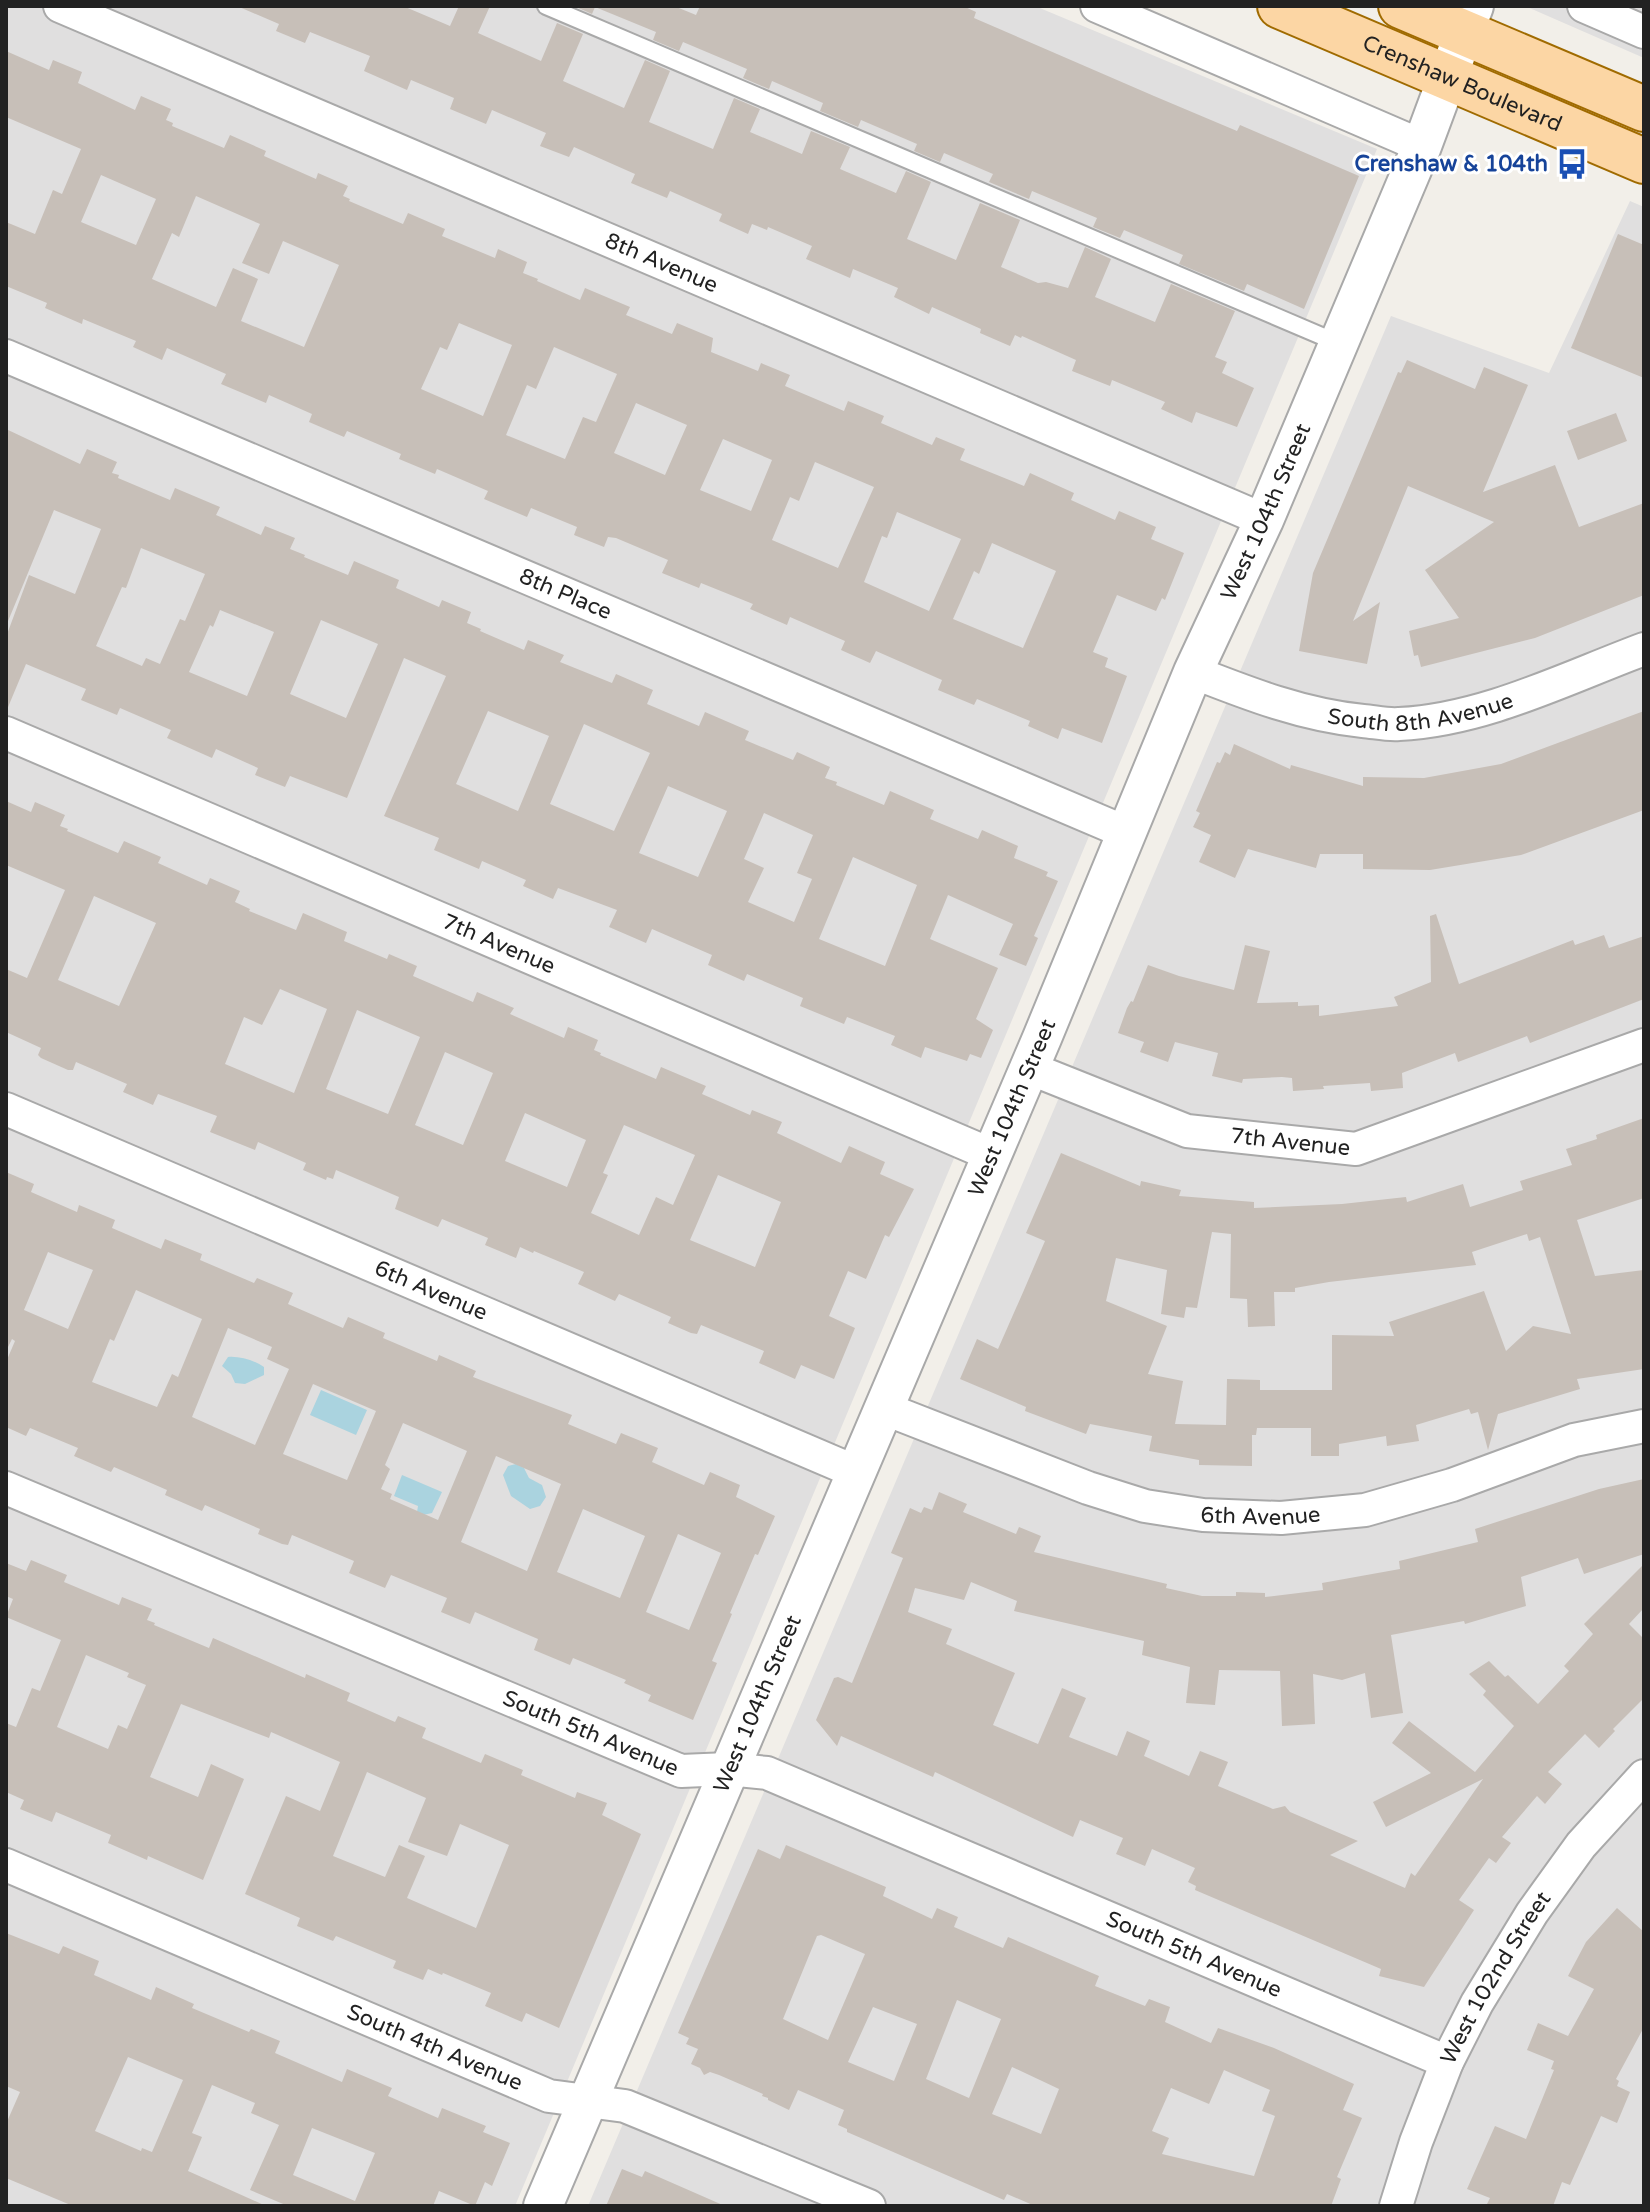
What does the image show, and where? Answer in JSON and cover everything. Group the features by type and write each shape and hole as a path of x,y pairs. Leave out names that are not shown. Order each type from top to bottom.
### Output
{"main road":[{"name":"Crenshaw Boulevard","path":"1280,6 1644,161"},
{"path":"1401,6 1468,19 1644,109"}],"street":[{"name":"8th Avenue","path":"60,6 1264,520"},
{"path":"1097,6 1422,146"},
{"path":"1584,6 1644,32"},
{"name":"West 104th Street","path":"543,2206 1029,1068 1193,672 1264,520 1422,146 1468,19"},
{"name":"8th Place","path":"6,356 1125,832"},
{"name":"South 8th Avenue","path":"1193,672 1276,704 1336,718 1397,725 1451,718 1517,697 1644,649"},
{"name":"7th Avenue","path":"6,733 992,1155"},
{"name":"7th Avenue","path":"1029,1068 1187,1131 1356,1149 1644,1045"},
{"name":"6th Avenue","path":"6,1109 856,1472"},
{"name":"6th Avenue","path":"883,1408 1088,1488 1145,1506 1203,1515 1281,1518 1365,1510 1452,1485 1574,1440 1644,1426"},
{"name":"South 5th Avenue","path":"6,1488 681,1771 728,1769 767,1773 1447,2062"},
{"name":"West 102nd Street","path":"1396,2206 1416,2142 1447,2062 1477,2003 1532,1913 1581,1845 1644,1776"},
{"name":"South 4th Avenue","path":"6,1865 549,2096 625,2106 869,2206"}],"lane":[{"path":"546,6 1338,343"}],"shaded area":[{"path":"6,6 1035,6 1377,149 515,2206 6,2206"},
{"path":"1525,6 1644,6 1644,58"},
{"path":"1630,201 1644,207 1644,2206 588,2206 1391,316 1549,373"}],"water":[{"path":"228,1357 256,1362 264,1367 264,1375 245,1384 235,1383 222,1366"},
{"path":"321,1390 367,1410 356,1435 310,1415"},
{"path":"516,1464 524,1468 529,1478 542,1485 546,1497 540,1506 530,1509 511,1496 503,1475 508,1466"},
{"path":"402,1475 442,1492 432,1513 423,1515 417,1512 418,1506 394,1496"}],"building":[{"path":"237,6 403,6 450,26 459,6 490,6 478,33 541,61 557,23 583,34 563,81 624,108 645,60 670,71 649,122 713,149 734,98 760,109 750,132 802,154 811,131 850,147 840,169 896,193 906,171 931,182 907,239 956,260 980,203 1020,220 1001,267 1038,283 1068,288 1085,247 1111,259 1095,297 1155,322 1171,284 1235,311 1215,357 1227,362 1222,373 1254,388 1237,427 1196,412 1192,423 1161,409 1165,402 1112,380 1110,386 1072,371 1076,360 1022,336 1015,335 1010,346 932,307 929,314 894,297 898,288 853,269 850,278 806,259 812,246 768,227 767,230 752,224 748,234 719,221 722,214 670,191 667,198 631,183 635,174 574,147 569,157 540,146 546,133 492,110 486,124 450,109 454,98 411,80 407,90 364,71 370,56 310,32 305,43 276,31 279,24"},
{"path":"574,6 674,6 696,15 700,6 963,6 976,12 974,18 1154,96 1237,131 1240,125 1359,176 1304,309 1247,284 1244,291 1179,264 1183,255 1124,230 1120,238 1093,227 1097,218 1032,191 1029,199 989,182 993,174 944,153 940,162 914,151 917,144 861,120 858,127 820,111 823,103 772,81 769,89 743,78 747,69 683,42 679,51 653,40 656,32 595,7 592,14"},
{"path":"6,51 49,70 53,60 82,72 78,83 135,110 141,96 171,109 166,120 173,123 172,126 224,148 230,135 266,151 264,156 316,179 318,173 348,186 343,196 349,201 403,224 408,213 445,229 442,236 495,258 498,249 527,262 523,273 580,300 585,288 630,307 626,315 672,334 677,323 713,338 711,352 758,371 761,363 790,375 785,386 844,411 848,401 884,416 881,423 932,445 936,437 965,449 960,460 1024,486 1030,473 1074,493 1071,500 1115,520 1119,511 1156,527 1151,539 1184,553 1165,600 1162,598 1156,611 1117,595 1093,652 1108,658 1105,667 1127,676 1102,743 1062,728 1058,739 1028,726 1030,721 977,699 974,705 938,690 942,680 876,651 870,663 841,650 845,641 790,617 787,625 750,609 753,604 701,583 699,588 662,573 668,560 616,538 608,537 604,547 574,535 577,527 531,508 527,517 484,499 488,491 437,469 435,474 399,459 401,454 347,431 344,437 309,422 312,414 269,395 266,403 221,384 226,374 167,348 162,360 133,347 136,341 83,319 82,324 45,308 47,303 6,286 6,222 35,234 53,190 62,194 81,149 6,117","holes":["101,175 156,199 136,245 81,222","196,196 260,224 242,263 269,274 283,241 339,265 304,347 241,321 258,279 233,268 216,307 152,279 172,233 179,237","459,323 512,345 483,416 421,389 440,347 447,350","554,347 617,374 596,422 583,417 565,459 506,435 527,385 536,389","636,403 687,425 665,475 614,453","723,439 772,460 751,511 700,490","815,462 874,487 838,568 772,540 790,497 799,501","897,512 961,539 929,611 864,582 882,536 887,538","992,543 1056,571 1023,648 953,619 974,571 979,574"]},
{"path":"1618,234 1644,245 1644,378 1571,348"},
{"path":"1407,360 1475,389 1484,367 1528,385 1483,492 1555,465 1579,527 1644,503 1644,595 1535,638 1421,667 1418,655 1414,656 1409,631 1459,618 1425,570 1494,522 1408,486 1353,621 1380,602 1367,664 1299,651 1313,573 1398,372 1401,373"},
{"path":"1616,413 1627,441 1578,460 1567,431"},
{"path":"6,429 80,464 87,449 117,462 112,473 119,475 118,478 170,500 175,488 220,507 216,515 261,535 265,526 295,538 290,549 348,575 354,561 399,580 396,588 439,607 442,600 471,612 467,623 480,631 524,650 528,640 564,655 560,662 612,683 616,674 653,690 647,704 699,726 705,712 749,731 745,740 793,760 797,752 830,767 825,778 884,805 890,791 934,810 930,819 978,839 982,830 1018,846 1014,858 1048,872 1046,876 1058,881 1034,936 1038,938 1026,966 999,955 1013,924 948,895 930,939 998,968 976,1019 993,1030 981,1058 970,1054 967,1061 925,1047 921,1058 891,1045 895,1036 847,1017 844,1024 800,1006 803,998 747,974 744,981 708,965 712,955 652,929 646,943 609,927 617,910 558,888 553,899 523,886 526,880 482,861 479,869 434,850 439,838 384,816 446,676 404,658 347,798 290,776 285,787 255,775 258,768 216,749 212,758 167,738 171,730 120,708 117,715 81,700 86,689 26,664 6,712 6,637 29,575 75,594 101,529 54,510 6,626","holes":["141,548 205,574 185,621 180,619 160,664 146,658 142,666 96,646 122,587 126,588","220,610 274,632 247,696 189,672 210,625 213,627","321,620 378,644 346,718 290,694","488,711 549,736 518,811 456,784","584,724 650,753 614,831 550,804","668,786 727,811 698,877 639,853","764,813 813,835 797,873 812,879 794,922 748,902 764,868 744,859","853,857 917,885 885,966 819,939"]},
{"path":"1644,711 1644,810 1521,855 1430,870 1363,869 1363,854 1320,854 1316,868 1248,849 1235,878 1199,862 1211,835 1193,827 1200,813 1196,811 1217,762 1220,763 1225,752 1230,755 1234,744 1290,769 1291,765 1363,786 1363,777 1424,778 1501,764"},
{"path":"6,801 31,812 35,802 65,815 60,826 67,831 118,853 124,841 161,857 158,863 207,885 210,878 240,891 235,902 249,911 296,930 303,913 347,932 344,941 387,959 389,954 417,966 413,976 473,1002 477,992 514,1008 510,1014 564,1038 568,1027 598,1040 594,1050 600,1055 656,1079 661,1067 706,1086 702,1094 750,1115 752,1110 782,1122 777,1133 841,1163 849,1146 885,1162 880,1174 914,1189 889,1237 885,1235 866,1279 848,1271 829,1316 855,1328 834,1379 801,1365 795,1379 759,1363 764,1351 701,1325 697,1334 691,1333 668,1323 671,1317 619,1294 615,1301 578,1284 584,1272 520,1247 516,1258 485,1245 488,1238 442,1219 438,1227 395,1209 399,1197 336,1170 333,1179 327,1177 326,1180 303,1170 306,1163 258,1142 255,1150 210,1132 217,1116 158,1094 153,1105 123,1092 127,1084 76,1062 73,1070 68,1070 41,1058 38,1055 41,1048 6,1032 6,969 27,978 65,890 6,865","holes":["94,896 156,923 119,1006 58,980","280,989 327,1009 294,1093 225,1064 244,1017 262,1025","357,1010 420,1037 388,1114 326,1089","445,1052 493,1073 463,1145 415,1125","525,1113 586,1140 567,1187 505,1161","624,1125 695,1155 673,1205 656,1197 639,1235 591,1213 608,1175 603,1173","718,1175 781,1202 755,1267 690,1240"]},
{"path":"1436,914 1459,984 1573,940 1575,945 1604,935 1609,948 1644,936 1644,999 1530,1043 1527,1036 1458,1062 1455,1053 1402,1073 1403,1088 1371,1091 1370,1083 1293,1091 1292,1078 1282,1077 1243,1079 1242,1083 1212,1076 1218,1053 1175,1042 1168,1062 1140,1052 1144,1042 1118,1033 1148,965 1234,990 1245,945 1270,951 1257,1003 1319,1005 1319,1016 1398,1006 1394,997 1431,982 1430,916"},
{"path":"1644,1118 1644,1198 1577,1220 1595,1276 1644,1270 1644,1369 1577,1379 1580,1389 1498,1414 1488,1450 1478,1412 1471,1414 1469,1409 1416,1425 1419,1441 1387,1446 1386,1436 1339,1444 1339,1456 1311,1456 1311,1428 1257,1428 1256,1435 1252,1435 1252,1466 1199,1465 1199,1460 1149,1451 1152,1436 1090,1424 1086,1434 1025,1411 1026,1407 960,1379 977,1339 998,1349 1045,1241 1026,1233 1061,1153 1140,1186 1141,1181 1181,1190 1179,1196 1254,1202 1254,1208 1406,1197 1407,1202 1463,1184 1470,1207 1523,1190 1520,1181 1572,1165 1566,1149 1597,1139 1596,1135","holes":["1212,1232 1231,1234 1230,1298 1247,1299 1248,1327 1275,1326 1274,1292 1295,1292 1295,1288 1329,1282 1476,1265 1472,1252 1527,1234 1529,1241 1540,1237 1571,1334 1533,1326 1506,1351 1484,1291 1389,1322 1394,1336 1332,1335 1332,1390 1260,1390 1260,1380 1227,1379 1226,1425 1175,1424 1183,1381 1148,1374 1167,1326 1106,1301 1116,1258 1167,1270 1161,1314 1184,1318 1186,1307 1197,1308"]},
{"path":"6,1172 34,1184 31,1192 77,1212 79,1205 115,1220 112,1228 161,1249 165,1239 202,1254 200,1260 254,1283 257,1278 293,1293 288,1304 343,1328 348,1317 385,1333 383,1338 437,1361 439,1355 476,1371 473,1377 572,1415 568,1424 616,1444 621,1433 658,1448 652,1462 704,1485 710,1472 740,1485 736,1497 775,1516 730,1613 712,1661 717,1663 693,1720 648,1701 651,1695 624,1683 626,1680 573,1658 570,1665 534,1650 538,1639 475,1612 470,1624 441,1612 447,1598 391,1575 385,1588 349,1573 354,1561 292,1535 288,1545 282,1544 258,1534 260,1529 205,1505 202,1511 165,1495 167,1490 114,1467 111,1472 74,1456 78,1448 30,1428 26,1436 6,1427 6,1362 15,1341 12,1339 6,1351","holes":["48,1252 93,1270 68,1329 24,1310","136,1290 202,1319 178,1377 172,1374 157,1407 92,1382 110,1339 114,1341","228,1328 272,1347 267,1359 289,1369 255,1445 192,1417","313,1384 376,1411 347,1480 283,1454","403,1423 467,1451 438,1520 390,1499 392,1494 381,1489 390,1469 385,1465","496,1456 561,1484 527,1571 461,1542","583,1509 645,1536 620,1598 557,1572","678,1534 721,1553 689,1630 646,1612"]},
{"path":"1644,1479 1644,1554 1584,1574 1578,1558 1521,1577 1526,1606 1465,1624 1464,1621 1391,1635 1403,1713 1371,1718 1365,1673 1342,1680 1313,1674 1315,1724 1282,1726 1280,1671 1219,1670 1215,1705 1186,1703 1190,1667 1142,1655 1144,1641 1014,1611 1017,1601 971,1582 964,1600 915,1588 908,1612 952,1629 946,1644 1015,1673 993,1725 1038,1744 1062,1688 1086,1698 1069,1737 1117,1756 1127,1731 1150,1741 1144,1756 1189,1776 1200,1751 1228,1762 1218,1786 1273,1809 1285,1806 1290,1812 1358,1841 1330,1855 1405,1888 1411,1873 1415,1876 1483,1779 1386,1827 1373,1802 1431,1773 1392,1743 1409,1721 1475,1772 1514,1726 1483,1695 1486,1691 1469,1674 1489,1661 1538,1704 1569,1671 1564,1666 1593,1634 1584,1624 1644,1564 1644,1608 1629,1624 1644,1639 1644,1698 1599,1748 1585,1734 1548,1772 1562,1784 1545,1804 1537,1796 1502,1837 1511,1843 1496,1863 1489,1858 1459,1900 1474,1910 1424,1987 1379,1976 1381,1969 1195,1890 1196,1886 1188,1882 1195,1868 1152,1849 1145,1866 1116,1854 1123,1838 1080,1820 1073,1837 935,1772 933,1777 841,1736 837,1746 816,1720 834,1678 852,1683 903,1558 891,1553 910,1508 921,1513 924,1507 932,1510 939,1492 967,1504 963,1512 1016,1534 1019,1527 1041,1536 1034,1552 1167,1584 1166,1588 1202,1596 1236,1596 1236,1592 1265,1593 1265,1597 1323,1590 1322,1583 1400,1569 1399,1561 1478,1542 1475,1529 1599,1489"},
{"path":"31,1560 67,1575 64,1582 119,1605 122,1597 152,1609 147,1620 154,1625 209,1648 213,1638 305,1678 306,1674 350,1693 347,1701 395,1722 398,1716 426,1728 422,1738 481,1763 485,1754 523,1770 521,1775 575,1798 577,1792 607,1803 602,1815 641,1834 559,2028 526,2013 522,2022 485,2006 491,1993 443,1973 428,1969 423,1980 393,1968 396,1961 336,1936 333,1941 297,1926 300,1918 245,1894 286,1796 320,1811 340,1762 271,1732 269,1738 181,1704 150,1777 198,1797 211,1764 244,1779 203,1880 148,1856 147,1860 108,1843 111,1835 56,1812 52,1822 20,1809 24,1800 6,1792 6,1723 16,1727 32,1688 40,1691 61,1640 6,1617 13,1599 6,1596 6,1563 26,1571","holes":["86,1655 129,1673 127,1677 146,1685 127,1729 118,1725 108,1749 57,1727","367,1772 426,1798 408,1842 447,1856 460,1824 509,1845 476,1928 407,1898 425,1856 399,1845 385,1877 333,1856"]},
{"path":"786,1845 886,1887 883,1896 932,1919 937,1908 958,1917 954,1927 1003,1948 1008,1937 1099,1976 1095,1986 1145,2006 1149,1999 1170,2007 1165,2022 1211,2043 1218,2028 1274,2048 1354,2084 1343,2110 1362,2118 1337,2177 1341,2179 1331,2206 1035,2206 1007,2194 1004,2200 847,2132 838,2125 844,2110 798,2090 789,2110 768,2100 763,2094 719,2075 710,2072 704,2075 700,2068 691,2064 698,2049 686,2044 689,2038 678,2033 758,1849 780,1859","holes":["817,1936 865,1954 828,2040 783,2019","957,2000 1001,2019 969,2098 926,2079","873,2007 917,2024 894,2081 848,2062","1012,2067 1059,2089 1041,2134 992,2114","1224,2070 1270,2090 1262,2111 1275,2116 1254,2176 1162,2154 1169,2138 1152,2131 1171,2088 1209,2104"]},
{"path":"1617,1908 1644,1932 1644,2027 1616,2079 1619,2081 1617,2086 1630,2092 1617,2123 1601,2116 1570,2185 1562,2182 1553,2206 1486,2206 1490,2198 1467,2189 1495,2126 1526,2139 1554,2070 1551,2069 1554,2061 1527,2050 1538,2023 1568,2036 1594,1989 1568,1976 1586,1942"},
{"path":"6,1933 59,1954 63,1946 99,1961 94,1975 151,2000 156,1987 194,2004 192,2008 249,2032 251,2029 280,2041 275,2053 342,2082 347,2069 392,2088 388,2096 438,2118 442,2108 486,2126 483,2132 510,2143 492,2186 485,2182 475,2206 439,2191 433,2206 288,2206 250,2190 279,2125 251,2113 255,2103 212,2085 192,2133 202,2137 188,2171 266,2206 73,2206 6,2178 6,2124 20,2092 6,2086","holes":["128,2057 183,2080 152,2152 142,2148 141,2151 95,2131","312,2128 375,2153 355,2201 293,2175"]},
{"path":"622,2169 642,2177 645,2171 725,2206 606,2206"}],"place":[{"name":"Crenshaw & 104th","path":"1572,164"}]}
